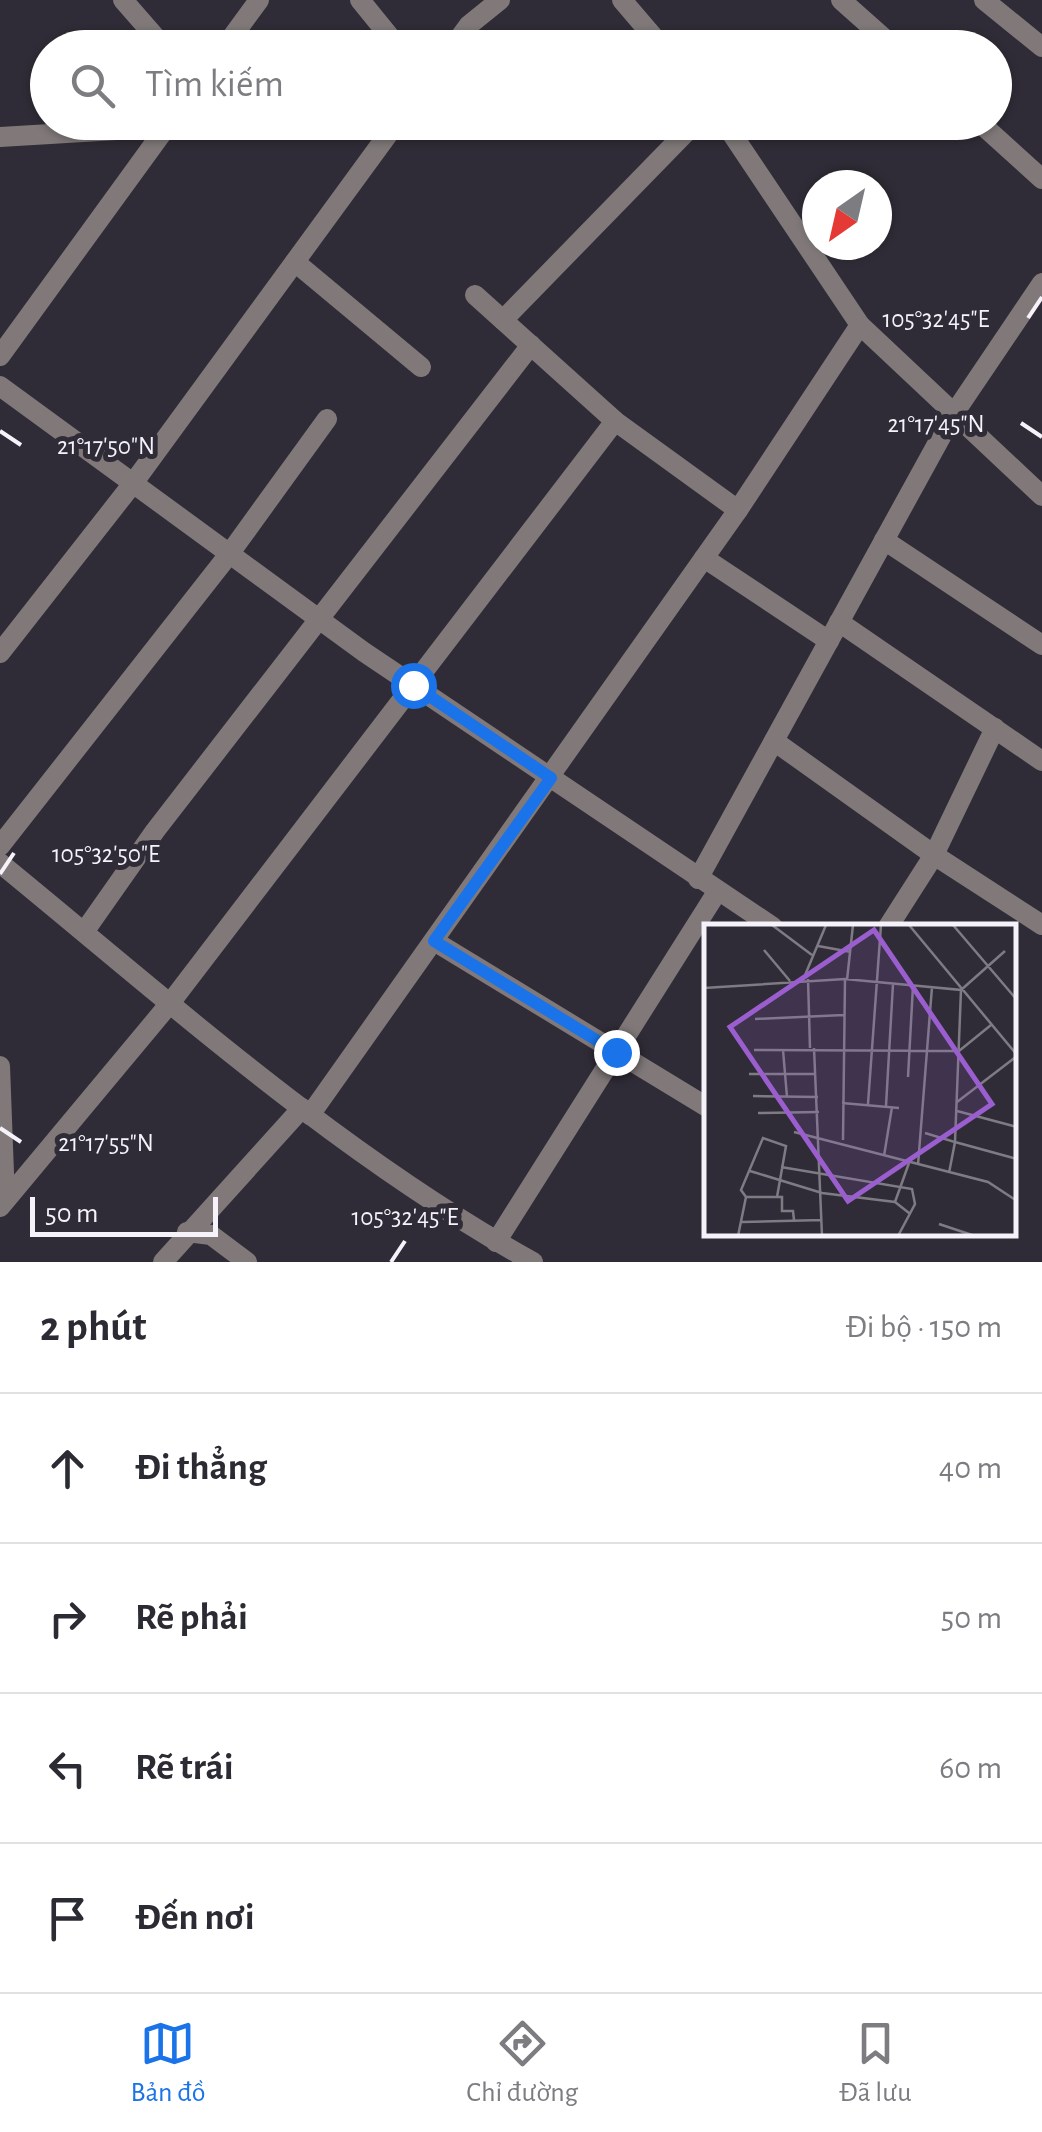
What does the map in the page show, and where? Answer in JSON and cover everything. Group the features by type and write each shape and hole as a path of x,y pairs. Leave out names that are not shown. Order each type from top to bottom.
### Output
{"street":[{"path":"122,0 148,30"},
{"path":"237,30 259,0"},
{"path":"360,0 384,30"},
{"path":"465,30 500,0"},
{"path":"622,0 648,30"},
{"path":"841,0 874,30"},
{"path":"984,0 1042,48"},
{"path":"0,138 30,136"},
{"path":"0,356 157,140"},
{"path":"0,653 134,482 384,140"},
{"path":"503,320 678,140"},
{"path":"736,140 860,325 1042,496"},
{"path":"999,140 1042,179"},
{"path":"295,262 421,368"},
{"path":"698,879 953,415 1042,283"},
{"path":"474,294 615,420 738,510"},
{"path":"163,1262 187,1232 306,1112 434,941 738,510 860,325"},
{"path":"84,932 155,831 531,345"},
{"path":"0,386 413,685 768,924"},
{"path":"0,846 230,553 327,419"},
{"path":"3,1203 171,1002 615,420"},
{"path":"884,540 1042,644"},
{"path":"704,558 829,641"},
{"path":"840,622 1042,761"},
{"path":"890,924 934,854 995,728"},
{"path":"774,741 1042,925"},
{"path":"0,863 306,1112 525,1260"},
{"path":"496,1242 718,892"},
{"path":"434,941 704,1105"},
{"path":"0,1066 3,1203"},
{"path":"187,1232 211,1235 246,1262"}],"route":[{"path":"413,685 551,778 434,941 616,1052"}]}
